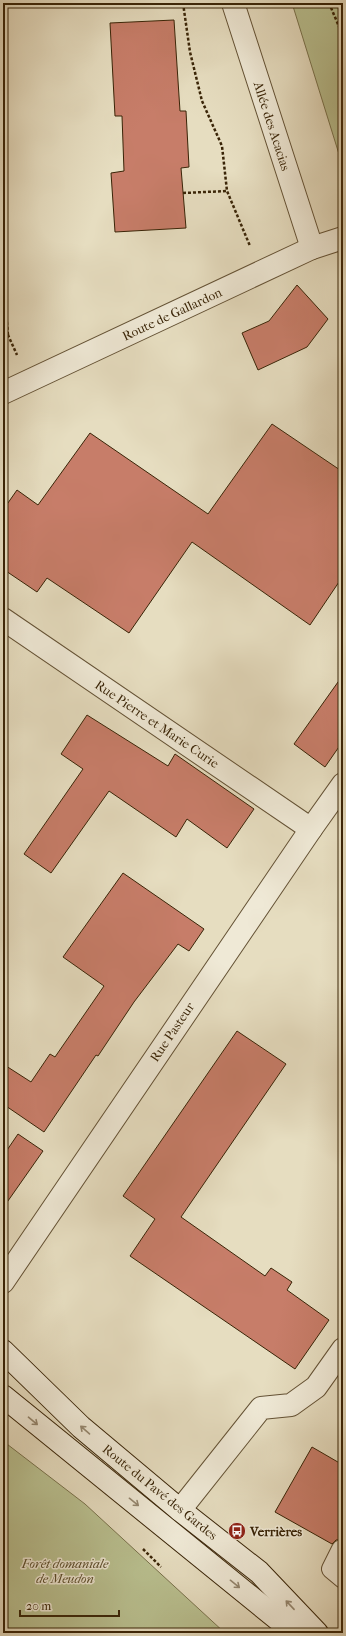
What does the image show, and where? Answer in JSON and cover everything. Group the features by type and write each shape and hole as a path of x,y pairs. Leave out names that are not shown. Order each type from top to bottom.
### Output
{"street":[{"name":"Allée des Acacias","path":"233,3 312,248"},
{"name":"Route de Gallardon","path":"3,393 312,248 343,238"},
{"name":"Rue Pierre et Marie Curie","path":"3,619 311,829"},
{"name":"Rue Pasteur","path":"3,1282 311,829 340,795"},
{"path":"180,1510 261,1408 291,1405 316,1387 343,1349"},
{"name":"Route du Pavé des Gardes","path":"3,1351 81,1427 180,1510 259,1572 316,1633"},
{"name":"Route du Pavé des Gardes","path":"3,1396 295,1633"}],"lane":[{"path":"341,1549 331,1569 343,1578"}],"path":[{"path":"183,3 190,52 202,101 222,146 227,191 261,272"},
{"path":"329,3 343,36"},
{"path":"183,193 227,191"},
{"path":"3,276 8,335"}],"green space":[{"path":"292,3 343,3 343,167"},
{"name":"Forêt domaniale de Meudon","path":"3,1441 85,1504 225,1633 3,1633"}],"building":[{"path":"174,20 180,111 186,111 189,167 181,168 186,228 115,232 111,173 124,171 122,116 115,116 110,23"},
{"path":"297,285 328,319 307,347 258,370 242,333 269,321"},
{"path":"272,424 343,472 343,576 310,625 192,542 129,633 47,578 37,592 3,569 3,510 17,490 38,505 90,433 208,514"},
{"path":"343,675 343,741 325,767 294,744"},
{"path":"87,715 168,766 175,754 254,809 227,848 187,819 176,837 109,791 51,873 24,854 83,769 61,754"},
{"path":"123,873 204,929 189,951 178,944 134,1002 98,1056 96,1055 44,1132 3,1104 3,1064 31,1082 50,1054 55,1057 104,986 63,957"},
{"path":"237,1031 286,1064 181,1217 265,1276 271,1268 292,1282 287,1290 329,1320 295,1369 130,1256 155,1219 123,1196"},
{"path":"18,1134 43,1151 3,1208 3,1156"},
{"path":"312,1447 343,1465 343,1539 336,1540 332,1544 275,1512"}],"place":[{"name":"Verrières","path":"237,1531"}]}
